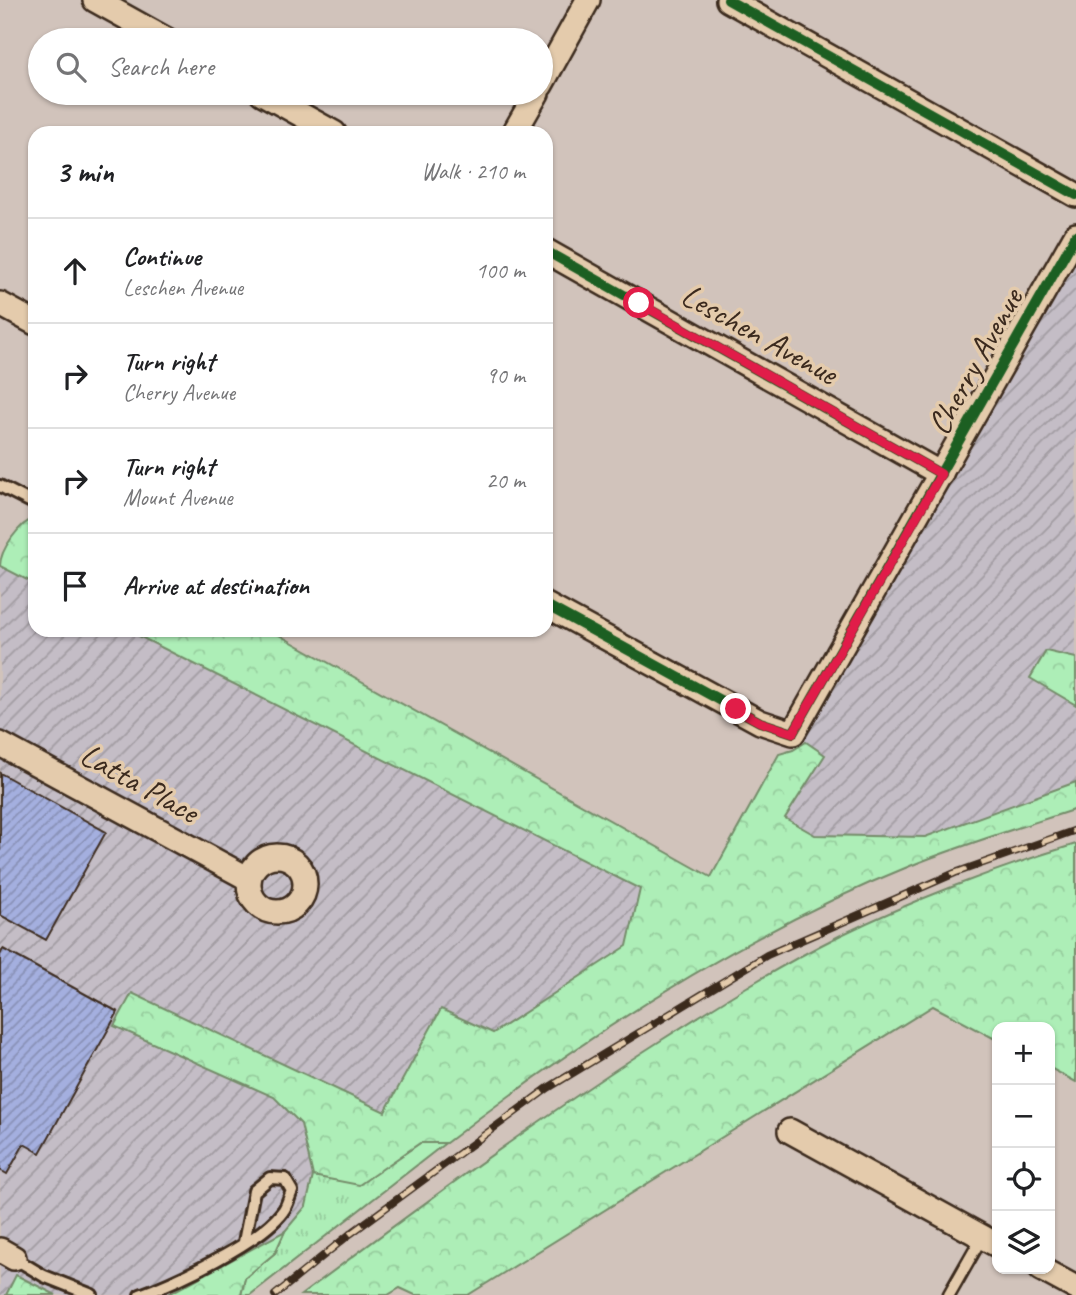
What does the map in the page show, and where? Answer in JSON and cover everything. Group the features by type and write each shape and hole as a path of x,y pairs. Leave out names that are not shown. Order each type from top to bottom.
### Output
{"street":[{"path":"95,0 145,28"},
{"path":"553,63 588,0"},
{"path":"728,0 1076,195"},
{"path":"284,105 321,126"},
{"path":"518,126 530,105"},
{"name":"Cherry Avenue","path":"553,609 760,722 793,733 1076,235"},
{"name":"Leschen Avenue","path":"553,255 941,474"},
{"path":"0,304 28,320"},
{"name":"Latta Place","path":"0,744 248,879"},
{"path":"790,1131 990,1241"},
{"path":"1050,1274 1076,1288"}],"lane":[{"path":"0,486 28,500"},
{"path":"140,1295 196,1270 244,1241 283,1211 292,1191 285,1179 270,1178 254,1191 244,1241"},
{"path":"949,1295 990,1241"},
{"path":"7,1254 44,1276 92,1295"}],"shaded area":[{"path":"1076,259 1076,658 1046,651 1030,677 1076,705 1076,782 925,837 815,835 785,818 824,755 793,733 941,498"},
{"path":"0,566 28,580 28,637 141,637 640,888 627,946 493,1033 441,1009 385,1112 132,994 114,1026 274,1097 301,1124 313,1176 306,1206 285,1231 167,1295 56,1295 17,1275 6,1295 0,1295"}],"green space":[{"path":"28,522 28,580 0,566 3,552"},
{"path":"141,637 282,637 711,877 779,754 806,742 825,755 785,818 815,835 925,837 1076,782 1076,809 930,858 849,892 788,922 728,954 611,1026 446,1143 420,1143 359,1185 313,1176 301,1124 274,1097 114,1026 132,993 385,1112 441,1009 493,1033 627,946 640,889"},
{"path":"1046,651 1076,658 1076,705 1030,678"},
{"path":"1076,844 1076,1082 1055,1071 1055,1022 992,1022 992,1037 933,1006 468,1295 415,1295 400,1288 388,1295 301,1295 568,1102 770,973 839,936 896,910"},
{"path":"448,1141 250,1295 241,1295 245,1278 275,1253 285,1231 306,1206 313,1176 359,1184 420,1143"},
{"path":"285,1231 275,1253 245,1278 241,1295 167,1295"},
{"path":"16,1275 56,1295 6,1295"}],"building":[{"path":"0,773 106,832 46,940 0,915"},
{"path":"3,949 118,1012 40,1153 24,1144 7,1174 0,1170 0,955"}],"railway":[{"path":"275,1295 350,1234 548,1088 767,955 955,873 1076,830"}],"cycle path":[{"path":"728,0 1076,195"},
{"path":"553,609 760,722 793,733 1076,235"},
{"path":"553,255 941,474"}],"route":[{"path":"639,303 941,474 793,733 760,722 736,709"}]}
